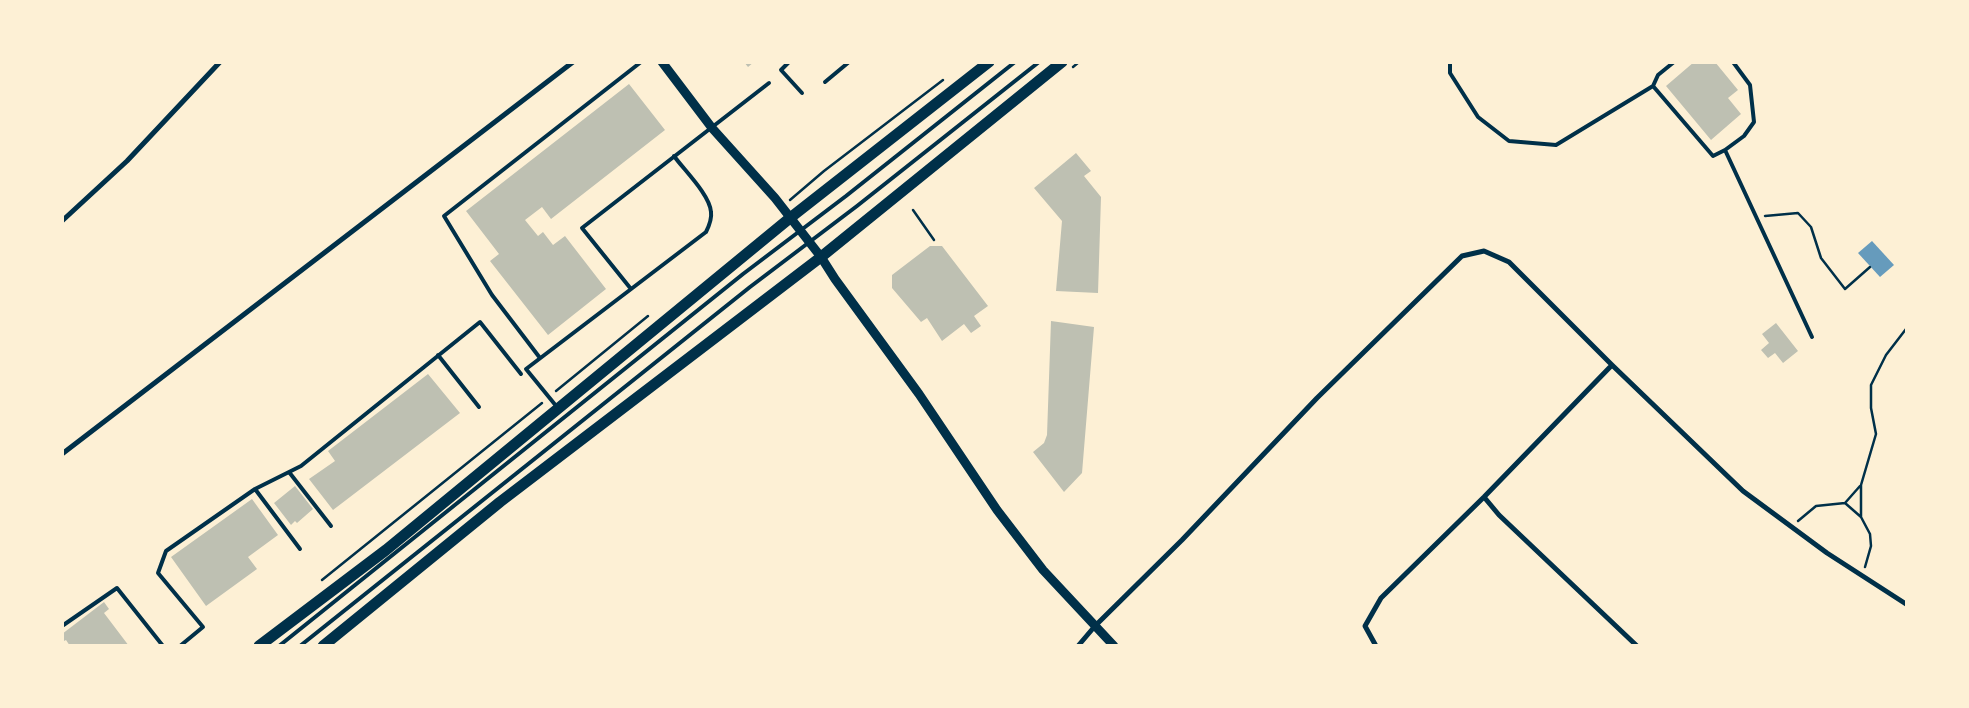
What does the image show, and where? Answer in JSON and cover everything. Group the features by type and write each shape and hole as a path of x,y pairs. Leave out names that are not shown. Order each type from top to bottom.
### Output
{"main road":[{"path":"259,646 386,550 790,218 989,62"},
{"path":"324,646 500,502 821,257 1062,62"}],"street":[{"path":"62,221 128,161 220,62"},
{"path":"62,454 573,62"},
{"path":"662,62 712,128 775,198 810,242 919,394 997,510 1043,570 1114,646"},
{"path":"1078,646 1095,626 1182,540 1317,398 1462,256 1484,252 1509,262 1612,365 1743,491 1827,553 1906,604"},
{"path":"1376,646 1365,626 1381,598 1484,497 1612,365"},
{"path":"1484,497 1500,515 1636,646"}],"lane":[{"path":"540,358 492,295 444,216 641,62"},
{"path":"790,62 781,70 802,93"},
{"path":"825,82 849,62"},
{"path":"279,646 743,274 1015,62"},
{"path":"300,646 704,323 1039,62"},
{"path":"1450,62 1450,73 1478,117 1509,141 1556,145 1653,86 1658,75 1674,62"},
{"path":"1653,86 1713,156 1726,150 1744,136 1754,122 1750,86 1733,62"},
{"path":"631,289 582,228 769,83"},
{"path":"1726,150 1812,337"},
{"path":"558,409 526,369 706,232 710,224 711,212 708,200 674,156"},
{"path":"180,646 203,627 158,573 166,551 255,489 301,466 480,322 520,374"},
{"path":"438,355 479,407"},
{"path":"289,472 330,526"},
{"path":"255,489 300,549"},
{"path":"62,626 117,588 163,646"}],"path":[{"path":"824,171 944,80"},
{"path":"913,210 934,240"},
{"path":"1756,216 1798,212 1812,227 1821,258 1845,289 1870,267"},
{"path":"318,584 653,312"},
{"path":"1861,517 1861,485 1876,434 1871,408 1871,385 1886,355 1906,329"},
{"path":"1791,526 1816,506 1845,503 1861,485"},
{"path":"1845,503 1861,517 1870,534 1870,546 1863,576"}],"water":[{"path":"1872,241 1894,265 1880,277 1858,253"}],"building":[{"path":"744,62 754,62 748,67"},
{"path":"1694,62 1715,62 1738,90 1728,98 1741,114 1711,140 1666,86"},
{"path":"629,84 665,130 551,219 542,207 525,220 538,236 543,232 553,245 565,236 606,289 548,335 490,261 499,254 466,211"},
{"path":"1076,153 1091,171 1084,176 1101,197 1098,293 1056,291 1062,221 1034,188"},
{"path":"930,246 942,246 988,306 974,316 981,326 971,333 964,324 942,341 927,318 921,322 892,288 892,275"},
{"path":"1051,321 1094,327 1082,473 1064,492 1033,452 1044,443 1047,435"},
{"path":"1776,323 1798,351 1783,363 1775,353 1768,358 1761,350 1769,343 1762,334"},
{"path":"428,374 460,413 333,510 309,479 335,461 328,451"},
{"path":"295,486 313,509 297,523 295,521 291,525 274,503"},
{"path":"252,499 278,535 248,557 257,569 206,606 171,557"},
{"path":"104,602 109,609 104,613 129,646 70,646 66,640 62,642 62,634"}]}
